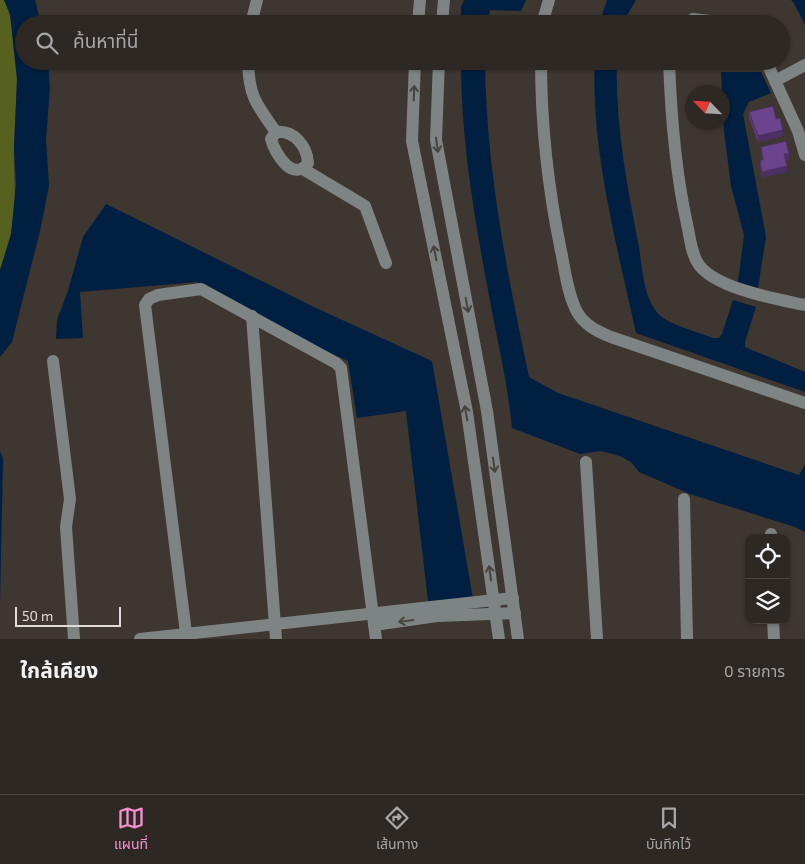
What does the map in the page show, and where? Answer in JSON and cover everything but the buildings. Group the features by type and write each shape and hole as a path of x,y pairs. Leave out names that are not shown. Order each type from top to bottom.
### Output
{"street":[{"path":"253,15 257,0"},
{"path":"419,15 420,0"},
{"path":"443,15 444,0"},
{"path":"545,15 550,0"},
{"path":"775,80 805,65"},
{"path":"248,70 248,85 254,101 276,132 288,134 298,140 308,155 308,163 304,169 298,171 291,169 278,156 270,139 276,132"},
{"path":"415,70 412,141 467,412 499,639"},
{"path":"439,70 436,140 487,411 518,639"},
{"path":"542,70 544,134 553,212 569,291 576,311 585,323 611,337 805,403"},
{"path":"669,70 672,131 678,182 694,253 699,265 733,287 758,295 805,305"},
{"path":"770,70 798,131 805,155"},
{"path":"304,169 365,206 386,263"},
{"path":"186,633 145,305 149,299 158,295 200,289 252,316 341,368 376,639"},
{"path":"252,316 275,632"},
{"path":"53,361 70,499 66,527 74,639"},
{"path":"586,462 597,639"},
{"path":"684,499 687,639"},
{"path":"140,639 186,633 275,632 374,619 493,599 513,598"},
{"path":"374,619 515,613"},
{"path":"773,624 774,639"}],"green space":[{"path":"0,0 4,0 14,34 17,91 13,223 0,270"}],"water":[{"path":"4,0 35,0 39,15 15,15 15,61 10,14"},
{"path":"464,0 526,0 521,11 490,10 489,15 461,15 461,7"},
{"path":"607,0 636,0 627,15 602,15"},
{"path":"791,0 805,0 805,25 794,3"},
{"path":"16,70 49,70 50,88 46,139 49,186 40,231 12,342 0,357 0,270 11,234 16,184 14,148"},
{"path":"461,70 485,70 489,141 499,220 529,377 558,393 799,475 805,464 805,532 795,527 690,494 639,472 631,462 620,456 601,451 580,454 512,428 474,212 463,122"},
{"path":"595,70 617,70 620,132 626,178 644,279 648,296 655,310 666,320 674,324 713,338 719,338 733,300 756,307 745,347 805,372 805,392 636,333 607,198 601,163 595,94"},
{"path":"721,72 761,72 771,93 749,102 743,114 766,237 758,288 738,282 744,235 731,186 724,131 730,130 730,85 722,85"},
{"path":"106,204 316,308 432,361 473,599 428,601 406,411 357,418 348,361 296,337 197,282 80,292 83,338 56,339 57,320 68,291 83,237"},
{"path":"0,451 3,459 0,603"}]}
